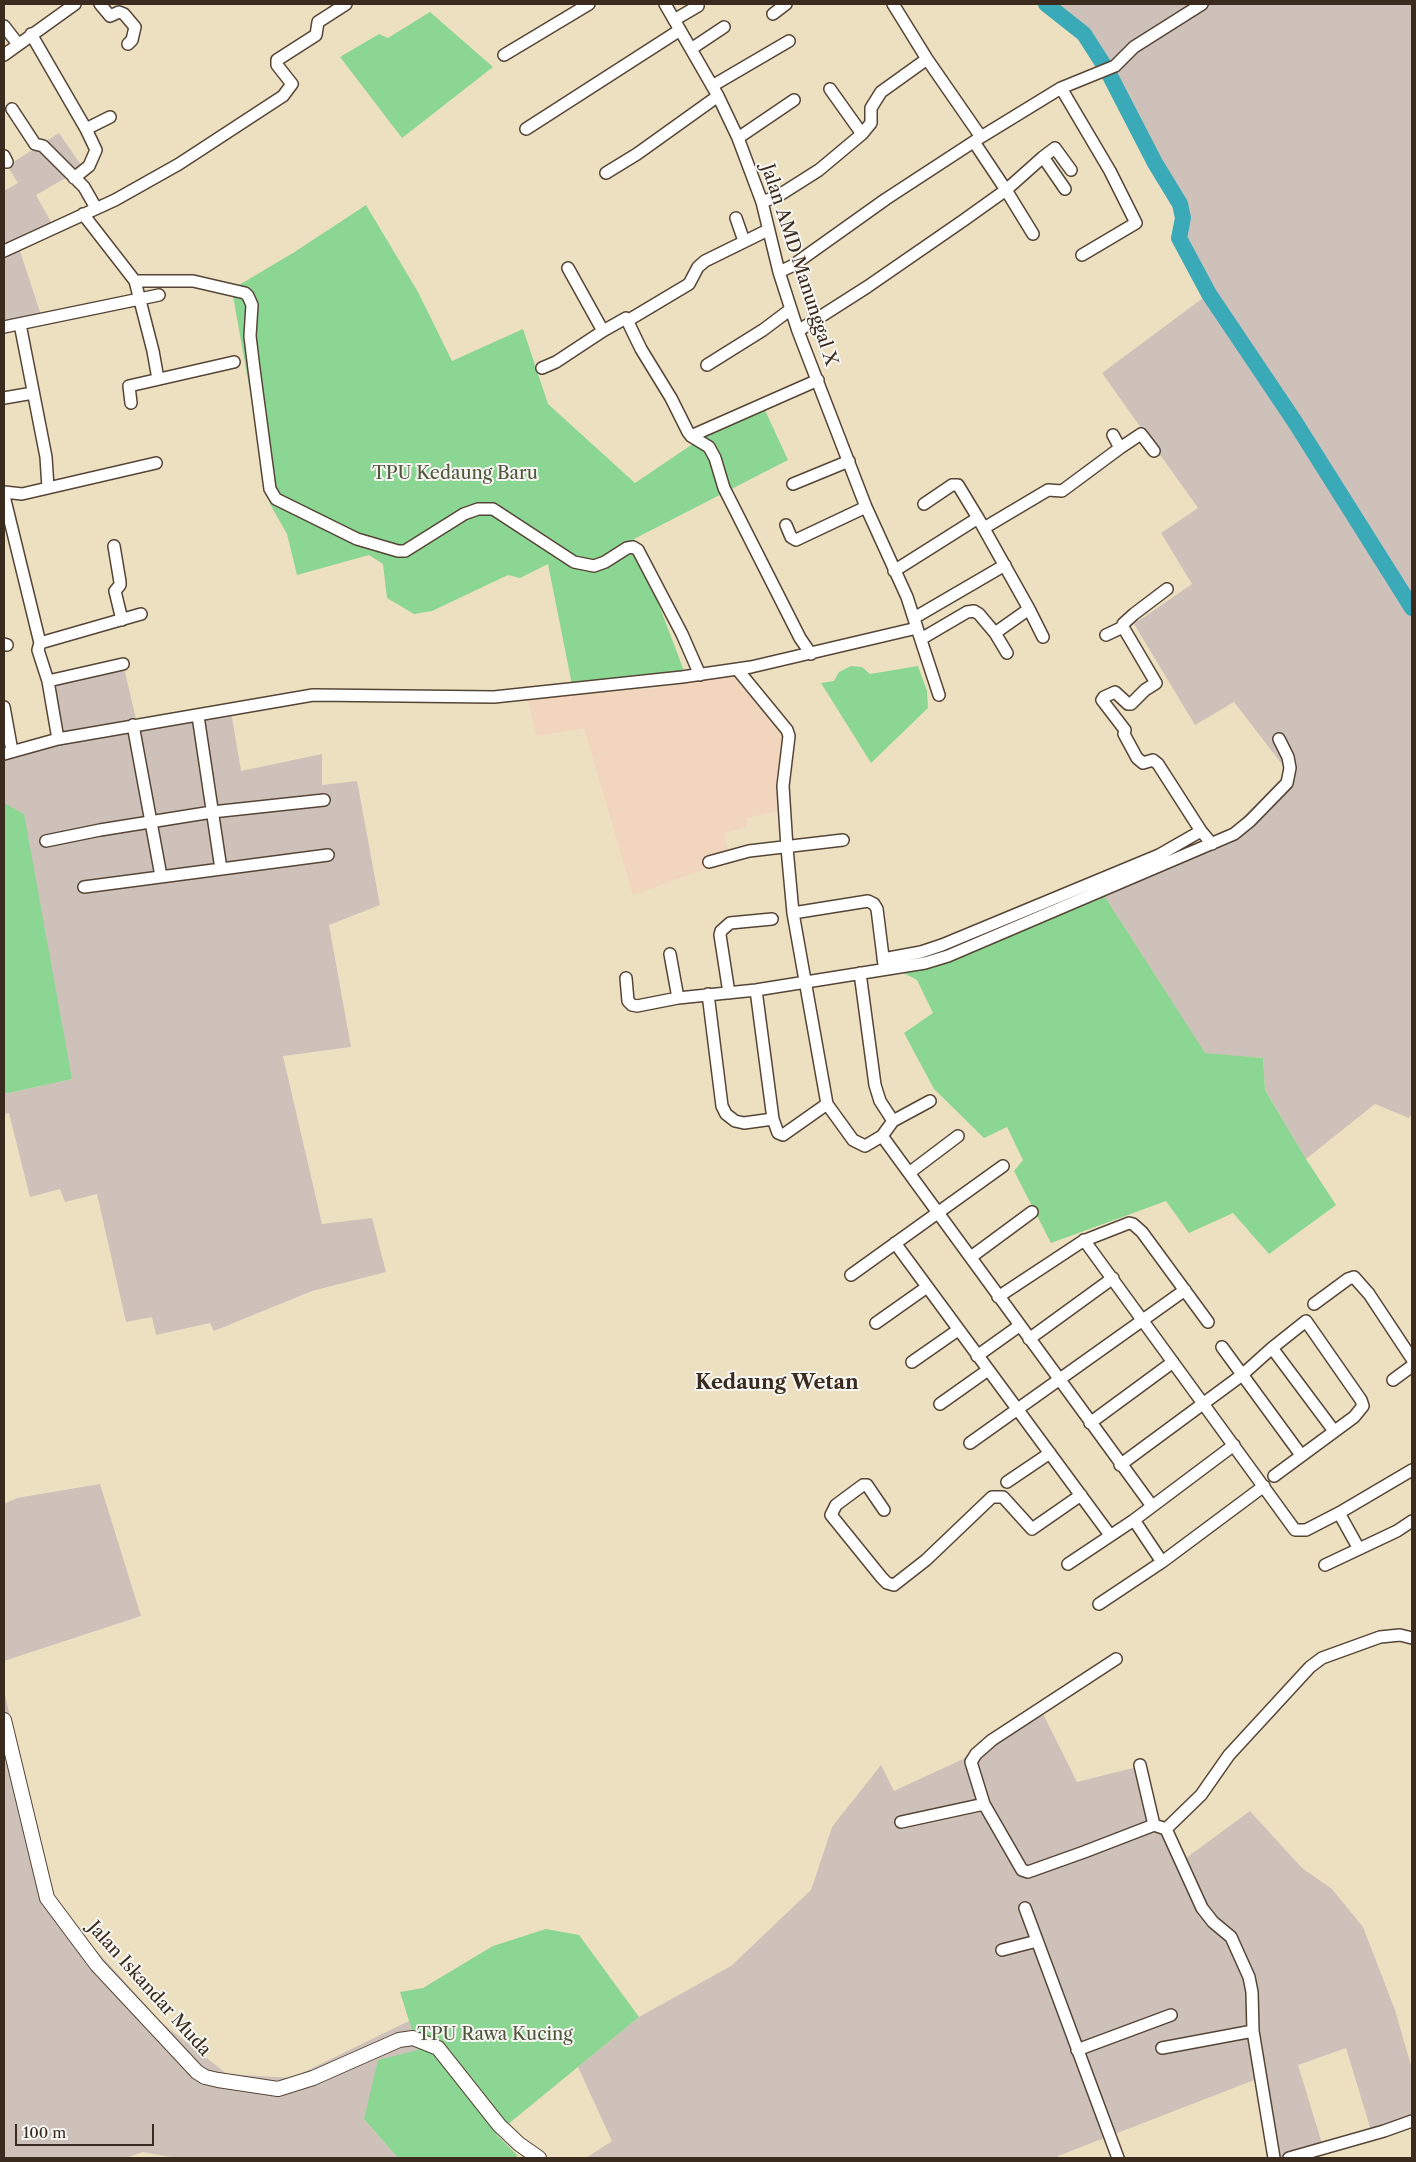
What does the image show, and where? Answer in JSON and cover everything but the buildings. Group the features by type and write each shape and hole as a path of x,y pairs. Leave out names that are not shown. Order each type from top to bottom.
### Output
{"street":[{"path":"4,55 75,4"},
{"path":"100,4 110,16 119,12 124,14 135,27 132,40 128,44"},
{"path":"4,251 114,200 179,164 286,93 292,84 277,65 277,60 316,35 318,22 345,4"},
{"path":"504,55 589,4"},
{"name":"Jalan AMD Manunggal X","path":"665,4 715,91 738,138 762,202 790,309 866,507 894,571 908,597 939,695"},
{"path":"773,14 786,4"},
{"path":"893,4 978,140 1033,234"},
{"path":"779,272 792,266 886,199 978,140 1061,88 1110,68 1134,47 1202,4"},
{"path":"674,20 698,6"},
{"path":"4,26 18,44"},
{"path":"691,49 724,27"},
{"path":"526,129 624,68 680,30"},
{"path":"31,34 86,129 96,150 90,166 74,178"},
{"path":"606,173 637,154 715,91 789,41"},
{"path":"762,202 778,196 819,170 862,134 871,123 871,108 881,92 927,59"},
{"path":"1061,88 1110,171 1136,223 1082,255"},
{"path":"830,89 862,134"},
{"path":"738,138 794,100"},
{"path":"12,109 35,144 43,146 87,190 96,208"},
{"path":"86,129 110,117"},
{"path":"798,331 860,292 1006,190 1055,148 1072,170"},
{"path":"1043,157 1065,189"},
{"path":"83,214 135,281 158,379"},
{"path":"736,218 744,241"},
{"path":"627,321 689,284 698,267 705,261 768,230"},
{"path":"568,268 603,331"},
{"path":"135,281 193,281 244,293 252,305 250,336 270,489 281,502 357,539 398,551 405,551 464,514 478,509 493,509 574,562 594,566 605,562 627,548 633,547 638,550 682,634 700,675"},
{"path":"4,327 159,295"},
{"path":"707,365 763,330 790,309"},
{"path":"542,368 556,362 624,318 627,321 691,436 709,447 715,458 724,488 800,638 811,654"},
{"path":"20,324 46,457 48,488"},
{"path":"131,403 129,386 234,362"},
{"path":"691,436 818,380"},
{"path":"4,398 33,393"},
{"path":"894,571 981,523 1048,490 1062,491 1141,434 1154,451"},
{"path":"1113,435 1120,448"},
{"path":"793,484 849,461"},
{"path":"4,492 22,494 156,463"},
{"path":"924,504 952,485 958,485 1005,565 1044,637"},
{"path":"4,496 40,643 38,650 48,681 58,739"},
{"path":"786,525 791,537 796,540 866,507"},
{"path":"114,546 120,585 115,591 122,620"},
{"path":"917,628 1005,565"},
{"path":"1106,635 1123,627 1123,624 1134,614 1167,589"},
{"path":"995,634 1029,609"},
{"path":"4,707 8,752 58,739 317,695 494,696 700,675 811,654 917,628 974,611 979,614 995,634 1006,653"},
{"path":"40,643 141,614"},
{"path":"1123,627 1156,683 1144,690 1131,704 1128,704 1115,692 1104,697 1102,700 1125,730 1124,734 1137,758 1143,763 1153,760 1158,764 1212,844"},
{"path":"48,681 123,664"},
{"path":"737,669 787,730 789,736 783,786 793,913 827,1104 853,1140 865,1146 882,1136 893,1121 930,1101"},
{"path":"198,716 221,869"},
{"path":"134,725 161,876"},
{"path":"884,964 924,963 948,956 1212,844 1243,827 1287,783 1290,768 1288,758 1279,739"},
{"path":"46,841 151,821 212,812 324,800"},
{"path":"626,978 628,1001 632,1005 637,1006 678,998 756,990 860,973 942,945 1159,855 1202,831"},
{"path":"709,862 749,851 843,840"},
{"path":"84,887 328,855"},
{"path":"793,913 868,901 874,904 877,909 884,964"},
{"path":"729,993 720,935 721,931 730,924 772,919"},
{"path":"670,954 678,998"},
{"path":"860,973 875,1085 880,1101 893,1121"},
{"path":"756,990 772,1119 778,1133 783,1136 827,1104"},
{"path":"708,994 722,1106 726,1114 735,1121 744,1123 772,1119"},
{"path":"882,1136 971,1257 1028,1339 1152,1506"},
{"path":"909,1173 958,1136"},
{"path":"851,1275 939,1214 1003,1166"},
{"path":"971,1257 1032,1212"},
{"path":"998,1297 1084,1240 1129,1223 1142,1232 1208,1322"},
{"path":"1084,1240 1295,1530 1306,1530 1340,1513 1412,1470"},
{"path":"895,1243 1110,1535"},
{"path":"1028,1339 1112,1278"},
{"path":"1314,1304 1348,1279 1354,1278 1369,1294 1412,1359"},
{"path":"876,1324 927,1287"},
{"path":"970,1443 1186,1290"},
{"path":"1120,1465 1242,1375 1304,1321 1308,1321 1362,1400 1364,1406 1354,1417 1274,1476"},
{"path":"977,1356 1019,1326"},
{"path":"912,1362 958,1330"},
{"path":"1222,1347 1302,1455"},
{"path":"1272,1348 1334,1432"},
{"path":"1090,1423 1173,1362"},
{"path":"1393,1380 1412,1366"},
{"path":"940,1404 988,1370"},
{"path":"1068,1564 1134,1520 1234,1445"},
{"path":"1007,1482 1050,1453"},
{"path":"884,1510 866,1485 863,1485 836,1505 831,1515 882,1578 887,1583 894,1584 926,1560 992,1496 1002,1497 1032,1529 1081,1495"},
{"path":"1099,1604 1162,1562 1264,1486"},
{"path":"1340,1513 1359,1549"},
{"path":"1134,1520 1162,1562"},
{"path":"1325,1565 1397,1531 1412,1521"},
{"path":"1166,1829 1201,1795 1228,1755 1310,1667 1322,1658 1380,1637 1400,1636 1412,1638"},
{"path":"1116,1659 992,1740 976,1754 971,1762 984,1804 1022,1870 1028,1872 1154,1825 1166,1829 1202,1908 1231,1937 1249,1978 1252,1992 1253,2031 1274,2158"},
{"name":"Jalan Iskandar Muda","path":"4,1720 47,1898 97,1965 198,2072 205,2077 218,2080 278,2089 313,2078 399,2040 414,2038 438,2048 499,2125 519,2144 539,2158"},
{"path":"1140,1765 1154,1825"},
{"path":"901,1822 984,1804"},
{"path":"1026,1908 1118,2158"},
{"path":"1002,1950 1037,1941"},
{"path":"1077,2050 1171,2015"},
{"path":"1162,2048 1253,2031"},
{"path":"1290,2158 1412,2121"}],"shaded area":[{"path":"1045,4 1412,4 1412,1113 1409,1118 1375,1104 1306,1159 1265,1090 1263,1058 1205,1054 1098,886 1226,834 1288,772 1234,702 1195,725 1134,624 1192,584 1161,533 1198,508 1102,373 1207,295 1176,239 1185,209 1116,82 1086,34"},
{"path":"59,133 83,168 36,195 56,231 19,248 42,318 4,327 4,191 18,183 7,166"},
{"path":"124,668 136,719 230,705 241,771 322,754 322,785 357,781 380,905 329,925 351,1047 283,1056 322,1224 372,1218 386,1272 312,1291 214,1331 210,1323 156,1335 152,1317 126,1322 97,1194 65,1202 60,1189 30,1197 9,1113 4,1114 4,1094 72,1079 4,803 4,755 61,739 51,683"},
{"path":"742,672 796,744 787,809 747,818 747,827 724,833 730,860 633,895 584,728 537,736 527,698 649,689 722,678"},
{"path":"100,1484 141,1616 4,1661 4,1504 17,1498"},
{"path":"4,1690 51,1900 162,2023 227,2074 292,2078 409,2021 418,2050 364,2119 398,2158 176,2158 143,2152 125,2158 4,2158"},
{"path":"1039,1706 1077,1782 1137,1767 1152,1825 1162,1835 1178,1864 1250,1811 1302,1868 1332,1889 1363,1927 1395,2010 1412,2069 1412,2125 1407,2129 1373,2137 1346,2048 1298,2065 1324,2150 1296,2158 1278,2158 1262,2077 1058,2156 1058,2158 586,2158 612,2141 578,2067 639,2017 731,1966 811,1890 832,1827 881,1765 894,1791 963,1759 985,1738"}],"green space":[{"path":"430,12 493,67 402,138 340,57 379,34 388,38"},
{"name":"TPU Kedaung Baru","path":"366,205 418,292 452,361 523,329 548,404 635,483 706,435 764,408 788,460 634,539 684,671 572,685 548,564 520,578 508,575 432,611 414,614 387,598 383,564 369,555 297,575 287,534 270,504 233,296 239,285 293,253"},
{"path":"851,666 862,667 870,674 918,666 927,691 928,708 871,763 821,683 834,681 839,672"},
{"path":"4,803 24,814 72,1079 4,1094"},
{"path":"1098,886 1205,1053 1263,1058 1265,1090 1336,1205 1269,1254 1233,1213 1189,1233 1166,1201 1051,1243 1014,1171 1023,1160 1007,1127 984,1138 934,1089 904,1033 933,1013 917,980 886,964 932,957 1035,911"},
{"name":"TPU Rawa Kucing","path":"546,1929 579,1935 639,2017 496,2134 518,2156 514,2158 398,2158 364,2119 378,2060 418,2050 400,1992 423,1988 493,1946"}],"waterway":[{"path":"1046,4 1084,34 1107,70 1155,163 1180,204 1183,218 1179,238 1209,294 1295,422 1412,608"}],"district":[{"name":"Kedaung Wetan","path":"777,1383"}]}
